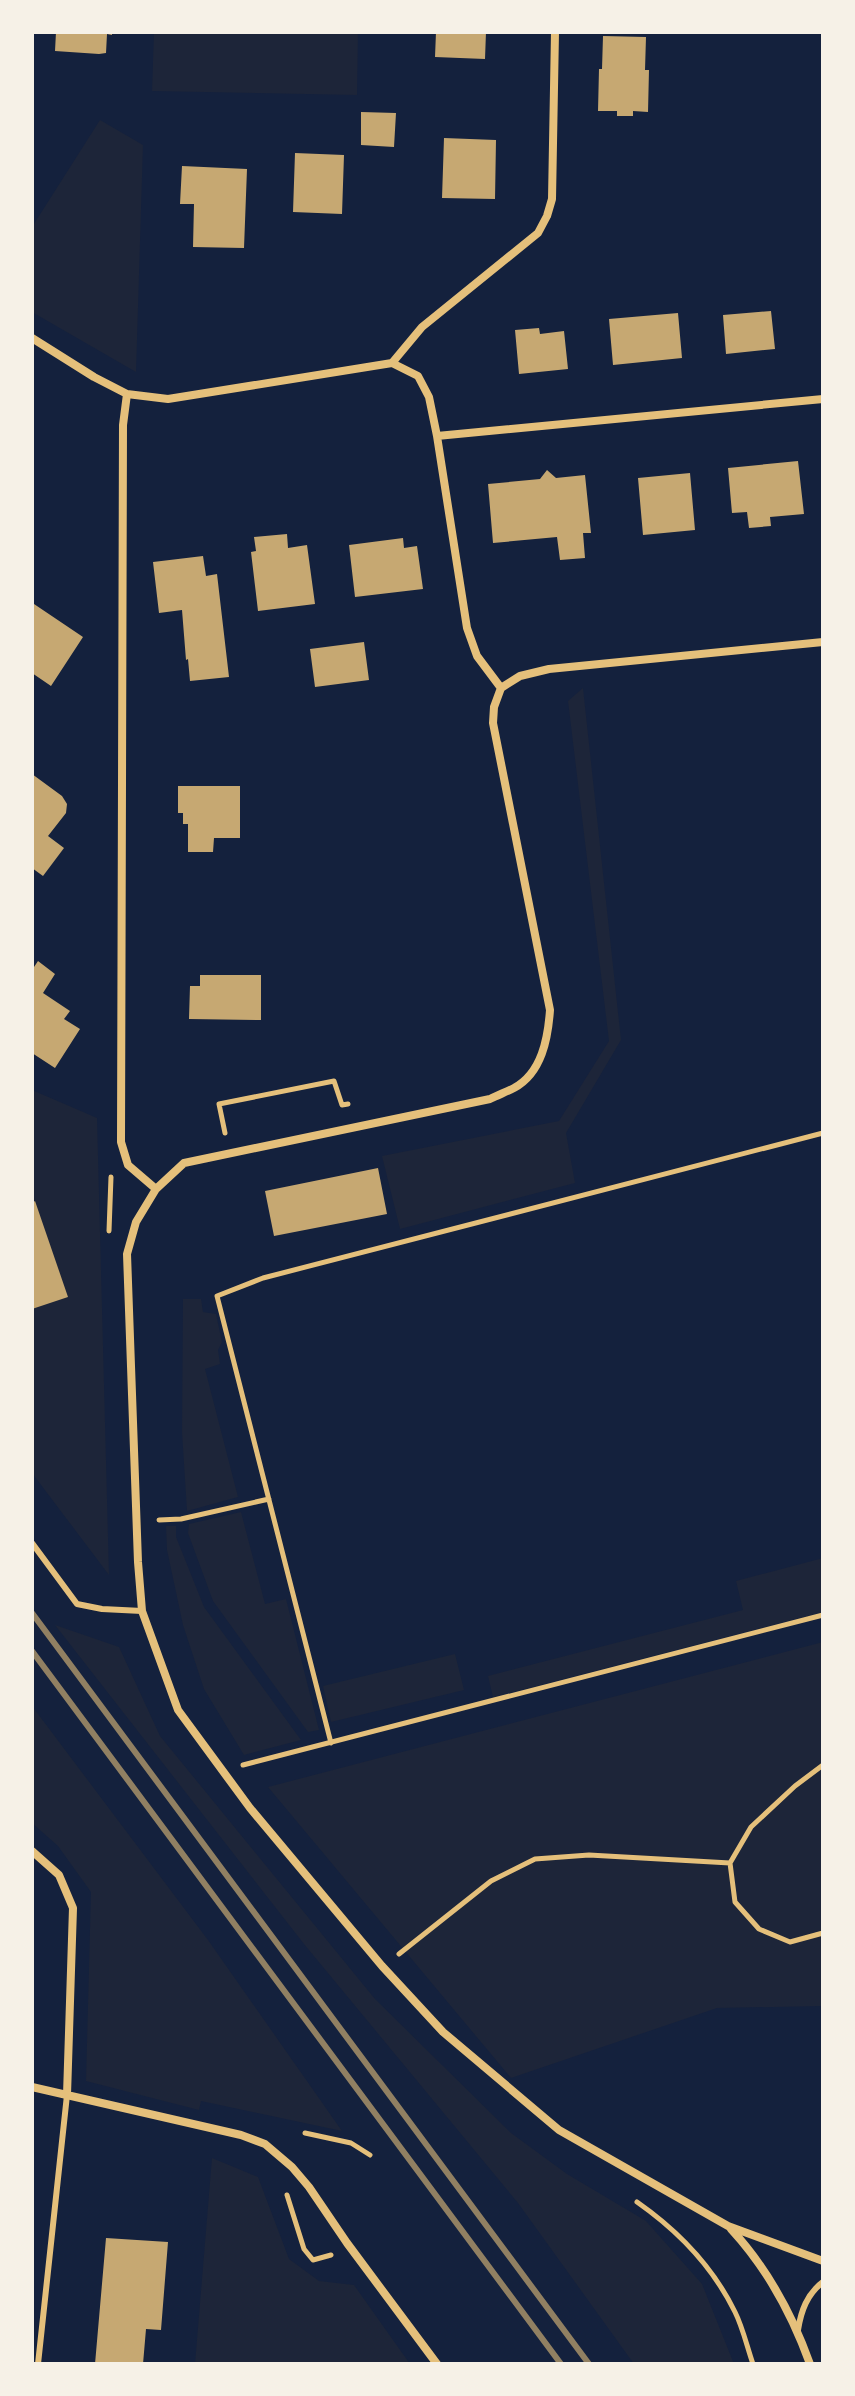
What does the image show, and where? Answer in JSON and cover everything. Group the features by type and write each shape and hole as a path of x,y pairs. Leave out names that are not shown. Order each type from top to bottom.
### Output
{"street":[{"path":"392,363 422,327 538,233 547,216 552,199 555,32"},
{"path":"32,338 127,394 168,399 392,363 418,376 429,397 437,436 467,628 477,656 501,688"},
{"path":"127,394 123,425 121,1142 128,1165 156,1189"},
{"path":"437,436 823,399"},
{"path":"823,642 549,669 520,676 501,688 494,707 493,723 550,1010 548,1038 538,1064 517,1087 490,1099 184,1163 156,1189 136,1222 127,1254 142,1611 178,1710 250,1808 382,1966 443,2032 559,2130 728,2226 823,2261"},
{"path":"32,1851 59,1875 73,1908 67,2095"},
{"path":"32,2087 241,2135 265,2144 292,2167 309,2187 437,2364"},
{"path":"728,2226 755,2255 798,2330 810,2364"}],"lane":[{"path":"32,1543 77,1604 142,1611"},
{"path":"38,2364 67,2095"},
{"path":"798,2330 806,2300 823,2282"}],"path":[{"path":"211,1137 225,1133 219,1104 334,1081 342,1105 359,1103 364,1124"},
{"path":"331,1743 217,1296 263,1278 823,1133"},
{"path":"109,1232 112,1165 121,1142"},
{"path":"159,1520 181,1519 269,1499"},
{"path":"243,1765 823,1615"},
{"path":"823,1765 751,1827 730,1863 735,1902 759,1929 790,1942 823,1933"},
{"path":"399,1954 491,1881 535,1859 589,1855 730,1863"},
{"path":"305,2133 351,2143 370,2155"},
{"path":"275,2153 304,2249 313,2260 334,2253"},
{"path":"626,2195 662,2220 706,2265 735,2312 753,2364"}],"shaded area":[{"path":"154,32 358,32 357,95 152,91"},
{"path":"100,120 143,145 136,372 32,312 32,227"},
{"path":"583,688 621,1040 566,1133 575,1183 400,1229 382,1156 559,1121 609,1041 568,701"},
{"path":"32,1090 97,1118 109,1575 32,1473"},
{"path":"183,1299 201,1299 203,1312 216,1314 222,1342 218,1350 220,1364 205,1369 238,1497 187,1511 182,1432"},
{"path":"241,1512 265,1604 286,1599 319,1730 308,1732 213,1601 188,1533 189,1524"},
{"path":"166,1526 176,1526 176,1537 204,1607 301,1740 244,1755 204,1689 183,1625 167,1550"},
{"path":"823,1558 823,1612 493,1697 488,1676 743,1610 736,1581"},
{"path":"55,1625 119,1647 160,1736 375,1999 511,2133 567,2174 646,2221 702,2284 734,2364 634,2364 518,2203 304,1944"},
{"path":"823,1642 823,2006 717,2008 511,2078 268,1787"},
{"path":"455,1654 464,1690 331,1722 323,1686"},
{"path":"32,1706 208,1940 342,2131 201,2101 199,2110 86,2081 91,1892 58,1846 32,1823"},
{"path":"212,2158 258,2177 289,2259 319,2281 354,2285 410,2364 195,2364"}],"building":[{"path":"56,32 112,32 112,35 107,34 106,53 99,54 55,51"},
{"path":"436,32 486,32 485,59 435,57"},
{"path":"603,36 646,37 648,112 633,111 633,116 617,116 617,111 598,111"},
{"path":"361,112 396,113 394,147 361,145"},
{"path":"444,138 496,140 495,199 442,198"},
{"path":"295,153 344,155 342,214 293,212"},
{"path":"182,166 247,169 244,248 193,247 194,204 180,204"},
{"path":"771,311 775,349 726,354 723,315"},
{"path":"678,313 682,358 613,365 609,319"},
{"path":"539,328 540,334 564,331 568,369 519,374 515,330"},
{"path":"798,461 804,514 770,517 771,526 749,528 747,512 732,513 728,468"},
{"path":"547,470 556,478 585,475 591,533 583,533 585,558 560,560 557,537 493,543 488,484 540,479"},
{"path":"690,473 695,530 643,535 638,478"},
{"path":"287,534 288,548 307,545 315,604 258,611 251,552 256,551 254,537"},
{"path":"403,538 404,548 417,546 423,589 355,597 349,545"},
{"path":"203,556 206,576 217,574 229,677 190,681 182,610 159,613 153,562"},
{"path":"34,604 83,637 51,686 32,673"},
{"path":"364,642 369,680 315,687 310,649"},
{"path":"32,774 62,796 67,804 66,813 48,836 64,848 43,876 32,868"},
{"path":"178,786 240,786 240,838 214,838 213,852 188,852 188,824 183,824 183,813 178,813"},
{"path":"38,961 55,974 43,993 70,1011 64,1019 80,1029 55,1068 32,1053 32,970"},
{"path":"200,975 261,975 261,1020 189,1019 190,986 200,986"},
{"path":"378,1168 387,1214 274,1236 265,1191"},
{"path":"35,1201 68,1297 32,1309 32,1203"},
{"path":"106,2238 168,2242 161,2330 146,2329 143,2364 95,2364"}],"railway":[{"path":"32,1613 589,2364"},
{"path":"32,1651 561,2364"}]}
